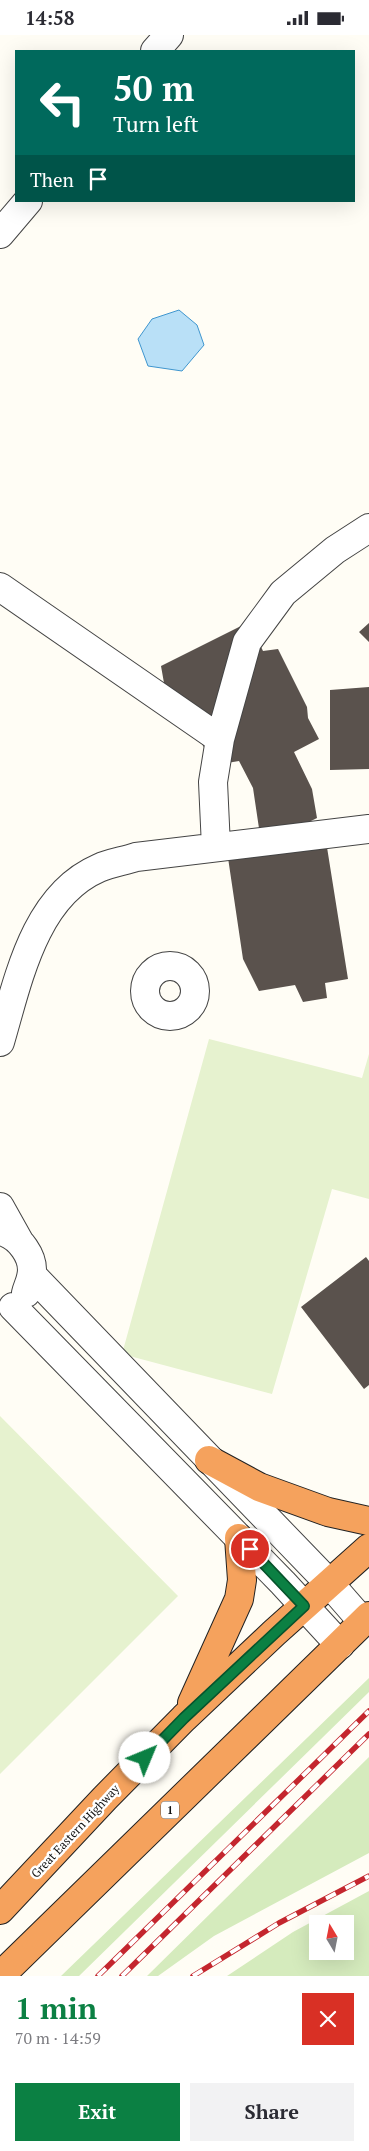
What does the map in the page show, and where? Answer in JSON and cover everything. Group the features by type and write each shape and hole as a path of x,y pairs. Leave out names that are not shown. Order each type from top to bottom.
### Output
{"highway":[{"path":"209,1460 259,1487 328,1512 369,1521"},
{"path":"184,1718 239,1599 242,1580 239,1537"},
{"name":"Great Eastern Highway","path":"0,1910 105,1798 184,1718 328,1583 369,1548"},
{"name":"1","path":"0,1975 366,1619"}],"lane":[{"path":"156,50 169,35"},
{"path":"0,234 27,202"},
{"path":"216,847 213,782 220,739 247,643 284,593 335,550 369,528"},
{"path":"0,587 220,739"},
{"path":"0,1042 26,955 47,913 73,883 99,867 136,857 369,829"},
{"path":"0,1207 10,1236 29,1255 32,1275 25,1295 6,1309 239,1537 340,1645"},
{"path":"32,1275 328,1583 366,1619"}],"green space":[{"path":"209,1039 362,1078 369,1054 369,1199 332,1189 272,1394 122,1354"},
{"path":"0,1416 178,1596 0,1774"},
{"path":"369,1678 369,1692 79,1976 61,1976"},
{"path":"369,1757 369,1853 214,1936 158,1976 147,1976"},
{"path":"369,1891 369,1976 227,1976 309,1923 309,1960 354,1960 354,1915 325,1915"}],"water":[{"path":"179,310 197,325 204,345 182,371 148,366 138,339 152,319"}],"building":[{"path":"249,622 263,651 278,649 307,707 308,718 319,739 294,752 312,789 317,818 301,826 326,841 348,979 325,983 327,998 303,1002 295,985 259,991 243,959 227,851 260,835 253,788 239,761 215,765 164,683 161,666"},
{"path":"369,623 369,642 359,632"},
{"path":"369,687 369,769 330,770 330,690"},
{"path":"366,1257 369,1261 369,1385 364,1389 301,1307"}],"railway":[{"path":"98,1976 369,1711"},
{"path":"122,1976 369,1734"},
{"path":"193,1976 279,1923 369,1876"}],"route":[{"path":"145,1758 184,1718 304,1606 250,1549"}]}
